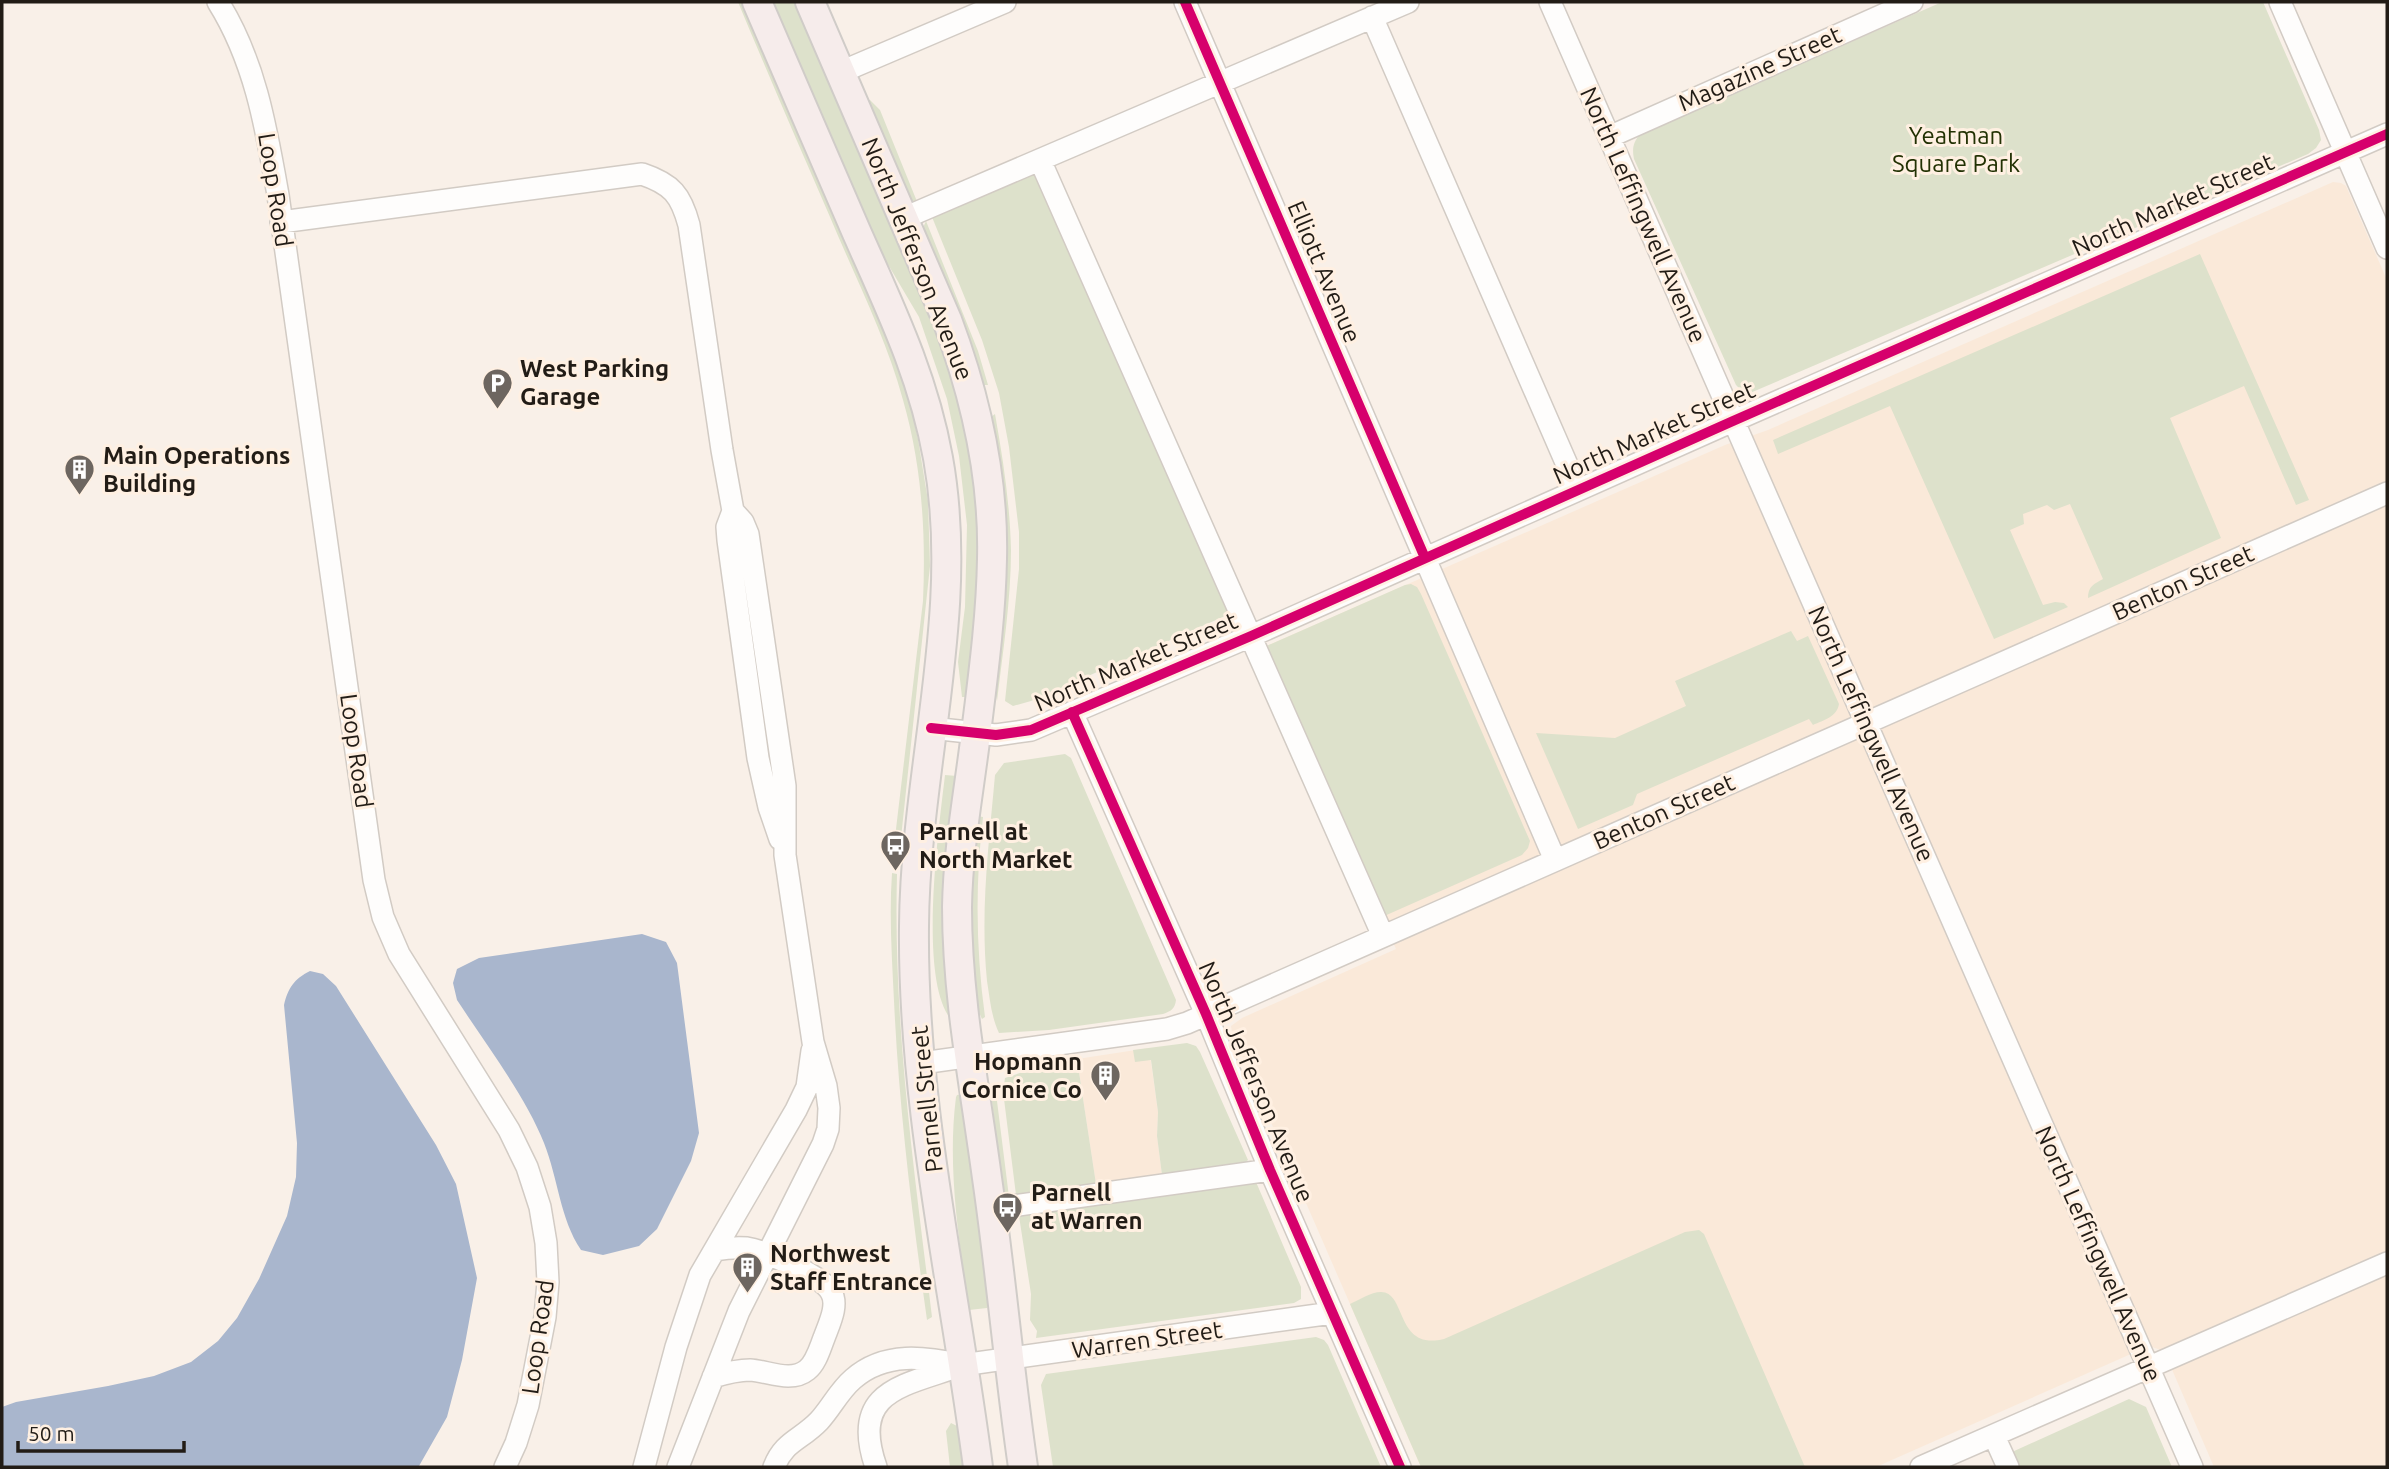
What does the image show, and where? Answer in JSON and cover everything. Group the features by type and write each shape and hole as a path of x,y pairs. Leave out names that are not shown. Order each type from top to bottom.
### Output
{"main road":[{"name":"North Jefferson Avenue","path":"757,2 899,324 932,428 944,498 947,547 944,630 931,728"},
{"name":"North Jefferson Avenue","path":"810,2 904,218 961,358 985,473 992,558 987,637 976,735"},
{"name":"Parnell Street","path":"931,728 916,865 914,928 922,1063 940,1219 978,1467"},
{"name":"Parnell Street","path":"976,735 960,857 958,951 1023,1467"}],"street":[{"name":"Loop Road","path":"218,2 244,53 258,93 267,132 374,880 383,916 399,954 509,1130 527,1167 540,1207 546,1242 548,1282 545,1317 528,1405 505,1467"},
{"path":"841,72 1005,2"},
{"name":"Elliott Avenue","path":"1185,2 1555,860"},
{"path":"904,218 1408,2"},
{"name":"North Leffingwell Avenue","path":"1550,2 2192,1467"},
{"name":"Magazine Street","path":"1609,137 1912,2"},
{"path":"2280,2 2387,248"},
{"path":"1372,17 1578,490"},
{"name":"North Market Street","path":"931,728 976,735 1017,733 1072,712 1251,636 2387,134"},
{"path":"1040,160 1383,936"},
{"path":"281,222 642,174 662,181 675,192 684,206 733,511 743,522 748,534 785,786 785,855 813,1042 826,1086 829,1108 828,1129 823,1144 739,1311 678,1467"},
{"name":"Benton Street","path":"922,1063 1167,1029 1206,1014 2387,493"},
{"name":"North Jefferson Avenue","path":"1072,712 1206,1014 1270,1170 1401,1467"},
{"path":"644,1467 694,1291 807,1087 813,1042"},
{"path":"991,1209 1270,1170"},
{"path":"713,1377 731,1371 749,1370 794,1376 807,1371 814,1362 833,1314 834,1303 832,1293 824,1283 766,1255 749,1248 715,1250"},
{"path":"1922,1467 2387,1263"},
{"name":"Warren Street","path":"962,1365 1332,1313"},
{"path":"774,1467 779,1453 818,1422 854,1378 876,1365 895,1359 923,1357 962,1365"},
{"path":"876,1467 867,1429 870,1415 879,1402 895,1389 908,1383 962,1365"},
{"path":"656,1424 691,1435"},
{"path":"1994,1436 2008,1467"}],"shaded area":[{"path":"2333,182 2346,186 2387,280 2387,1467 2214,1467 2164,1351 2149,1346 1876,1467 1421,1467 1232,1033 1231,1026 1242,1018 1396,949 1262,648"},
{"name":"Hopmann Cornice Co","path":"1149,1048 1158,1112 1157,1136 1162,1175 1096,1184 1077,1059"}],"green space":[{"path":"738,2 744,2 885,333 910,404 918,439 928,501 930,566 898,866 893,865 894,846 923,601 923,525 915,450 903,400 879,330"},
{"path":"771,2 797,2 935,324 957,393 972,463 979,534 977,604 967,697 962,697 958,662 965,607 967,525 959,456 947,399 919,317 873,239"},
{"name":"Yeatman Square Park","path":"1942,2 2263,2 2321,140 2308,154 1750,393 1743,392 1736,385 1634,159 1636,140 1640,134"},
{"path":"870,100 880,110 918,204 913,205 911,202 867,101"},
{"path":"1037,172 1232,613 1031,701 1013,706 1005,701 1019,569 1019,532 1009,447 999,393 982,340 932,217"},
{"path":"926,221 978,351 988,385 983,385 980,380 922,230"},
{"path":"2200,254 2309,500 2296,505 2244,386 2170,418 2221,538 2088,598 2090,588 2103,579 2070,504 2054,510 2047,505 2023,514 2024,524 2010,530 2043,605 2055,602 2064,603 2068,607 1994,639 1890,406 1778,454 1773,440"},
{"path":"995,414 1006,482 1011,550 1008,607 997,701 994,685 990,422"},
{"path":"1411,584 1417,587 1421,594 1530,841 1522,855 1382,917 1262,648"},
{"path":"1791,631 1797,641 1808,636 1839,704 1833,715 1813,725 1809,719 1637,794 1633,805 1578,829 1536,733 1615,738 1686,706 1675,681"},
{"path":"1065,754 1071,758 1176,1000 1172,1009 1163,1014 1049,1030 999,1033 992,1014 987,981 984,929 995,775 1004,763"},
{"path":"945,775 957,776 953,1018 950,1018 940,998 933,936 933,900"},
{"path":"977,816 983,817 978,892 978,942 985,1017 982,1019 975,993 972,946 972,890"},
{"path":"892,873 897,874 898,985 906,1096 932,1317 927,1320 899,1081 891,937"},
{"path":"1187,1043 1196,1046 1200,1052 1248,1160 1245,1163 1162,1175 1151,1060 1135,1062 1133,1050"},
{"path":"1077,1059 1096,1184 1016,1195 1003,1091 1005,1078 1047,1064"},
{"path":"993,1093 996,1093 1009,1197 1003,1190"},
{"path":"963,1094 988,1290 987,1308 969,1310 958,1231 953,1150 956,1097"},
{"path":"1256,1182 1301,1287 1301,1299 1294,1303 1036,1338 1037,1331 1030,1320 1031,1294 1019,1216"},
{"path":"1699,1230 1704,1234 1805,1467 1421,1467 1350,1304 1381,1292 1395,1301 1409,1329 1417,1337 1428,1340 1444,1339 1685,1232"},
{"path":"1316,1337 1328,1345 1381,1467 1053,1467 1041,1385 1046,1374"},
{"path":"2129,1399 2146,1407 2172,1467 2018,1467 2012,1452"},
{"path":"951,1423 959,1427 964,1467 950,1467 946,1431"}],"water":[{"path":"642,934 666,942 677,963 699,1133 691,1161 657,1229 639,1246 603,1255 581,1250 574,1238 549,1156 536,1125 516,1089 457,1000 453,983 457,969 479,958"},
{"path":"310,971 323,974 336,986 436,1145 456,1184 477,1278 462,1360 447,1417 419,1466 2,1467 2,1407 16,1402 154,1376 191,1362 218,1341 237,1318 259,1279 287,1216 296,1177 297,1143 284,1005 292,985"}],"cycle path":[{"path":"1185,2 1425,558"},
{"path":"931,728 996,735 1031,730 1251,636 2387,134"},
{"path":"1072,712 1206,1014 1270,1170 1400,1467"}],"place":[{"name":"West Parking Garage","path":"497,410"},
{"name":"Main Operations Building","path":"80,497"},
{"name":"Parnell at North Market","path":"896,873"},
{"name":"Hopmann Cornice Co","path":"1105,1103"},
{"name":"Parnell at Warren","path":"1008,1234"},
{"name":"Northwest Staff Entrance","path":"747,1295"}]}
